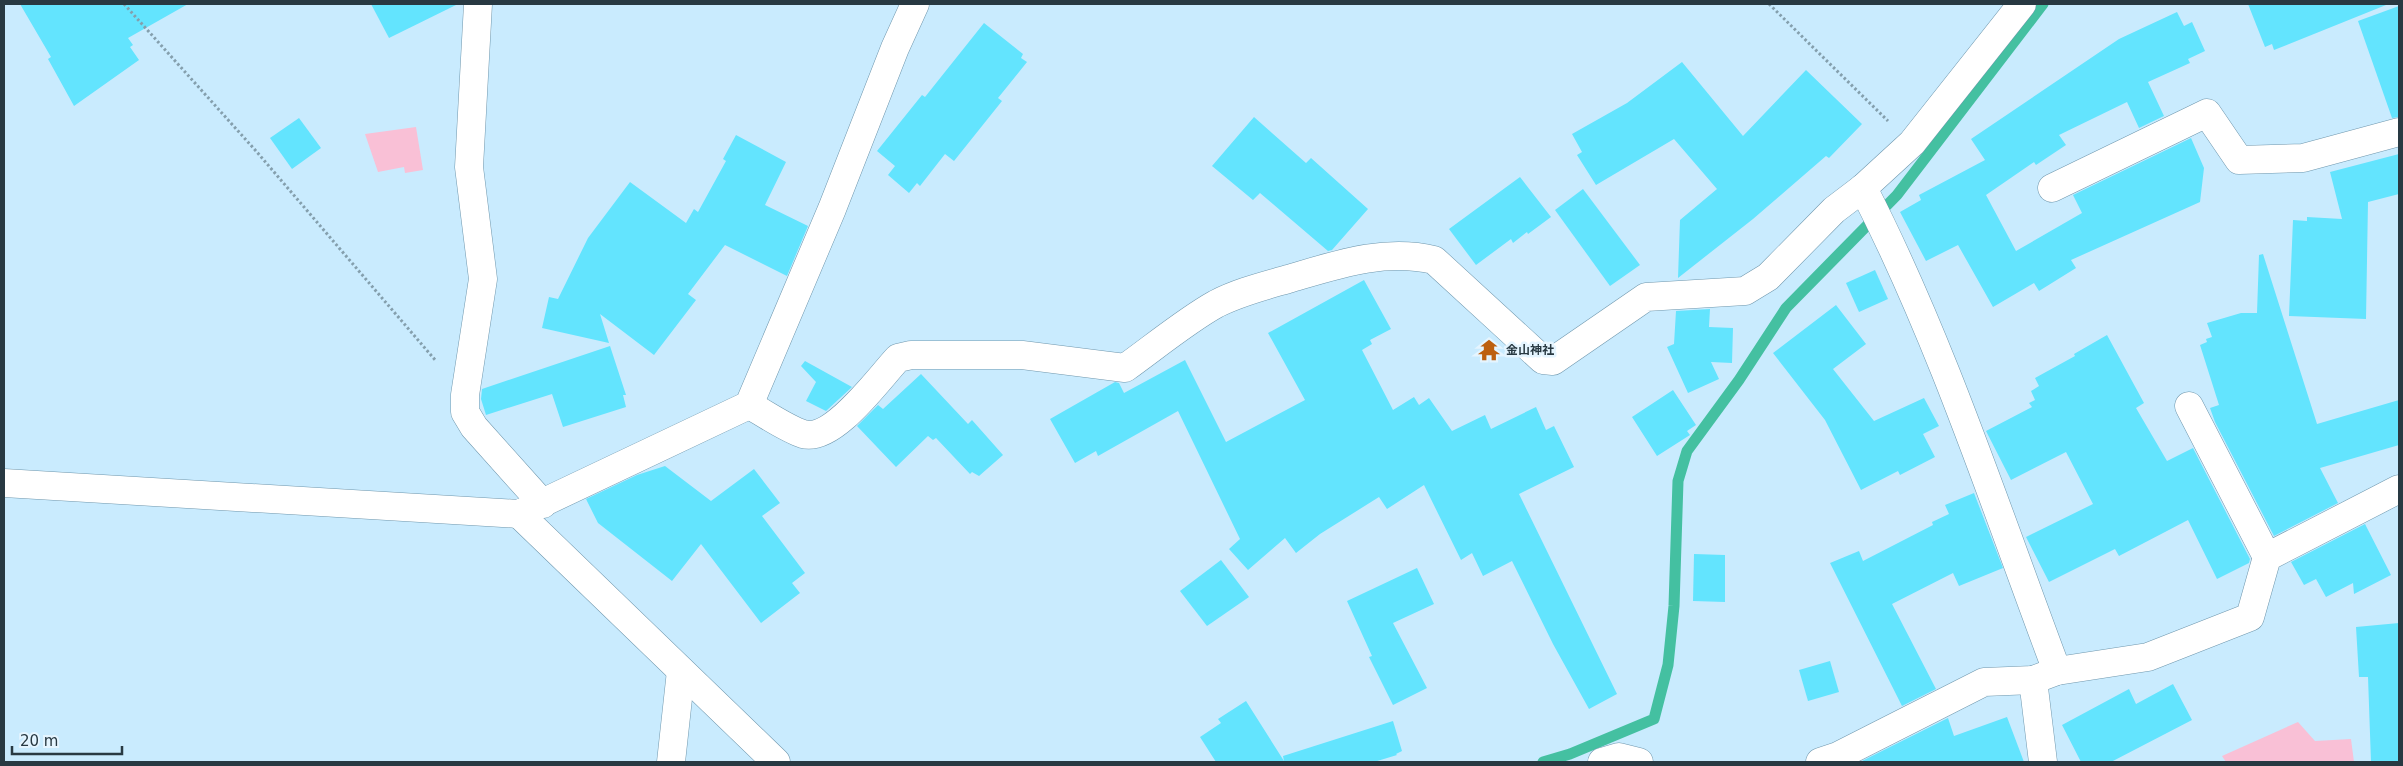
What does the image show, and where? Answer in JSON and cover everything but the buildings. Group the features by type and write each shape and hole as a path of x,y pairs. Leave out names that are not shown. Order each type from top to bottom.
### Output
{"street":[{"path":"478,4 469,167 484,279 465,395 465,412 531,509 681,671 776,762"},
{"path":"4,483 531,509 749,405 832,209 895,48 915,4"},
{"path":"749,405 804,434 824,433 839,423 898,358 911,355 1022,355 1125,368 1215,304 1244,292 1361,258 1394,256 1414,255 1434,260 1542,360 1553,361 1646,297 1745,291 1768,277 1834,210 1863,188 1912,143 2022,4"},
{"path":"2052,188 2207,113 2239,160 2303,158 2399,132"},
{"path":"1863,188 1882,224 1936,349 2045,675 2043,762"},
{"path":"1820,762 1838,756 1984,682 2045,675 2148,657 2250,617 2267,557 2189,406"},
{"path":"2267,557 2399,490"},
{"path":"672,762 681,671"},
{"path":"1602,762 1619,757 1639,762"}],"path":[{"path":"124,4 256,151 465,395"},
{"path":"1769,4 1912,143"}],"shaded area":[{"path":"416,127 423,170 405,173 404,167 378,172 365,134"},
{"path":"2298,722 2315,741 2351,739 2354,762 2226,762 2222,756"}],"waterway":[{"path":"1543,762 1570,754 1654,719 1668,665 1674,606 1678,481 1687,451 1739,380 1786,308 1897,195 2043,4"}],"place":[{"name":"金山神社","path":"1489,350"}]}
